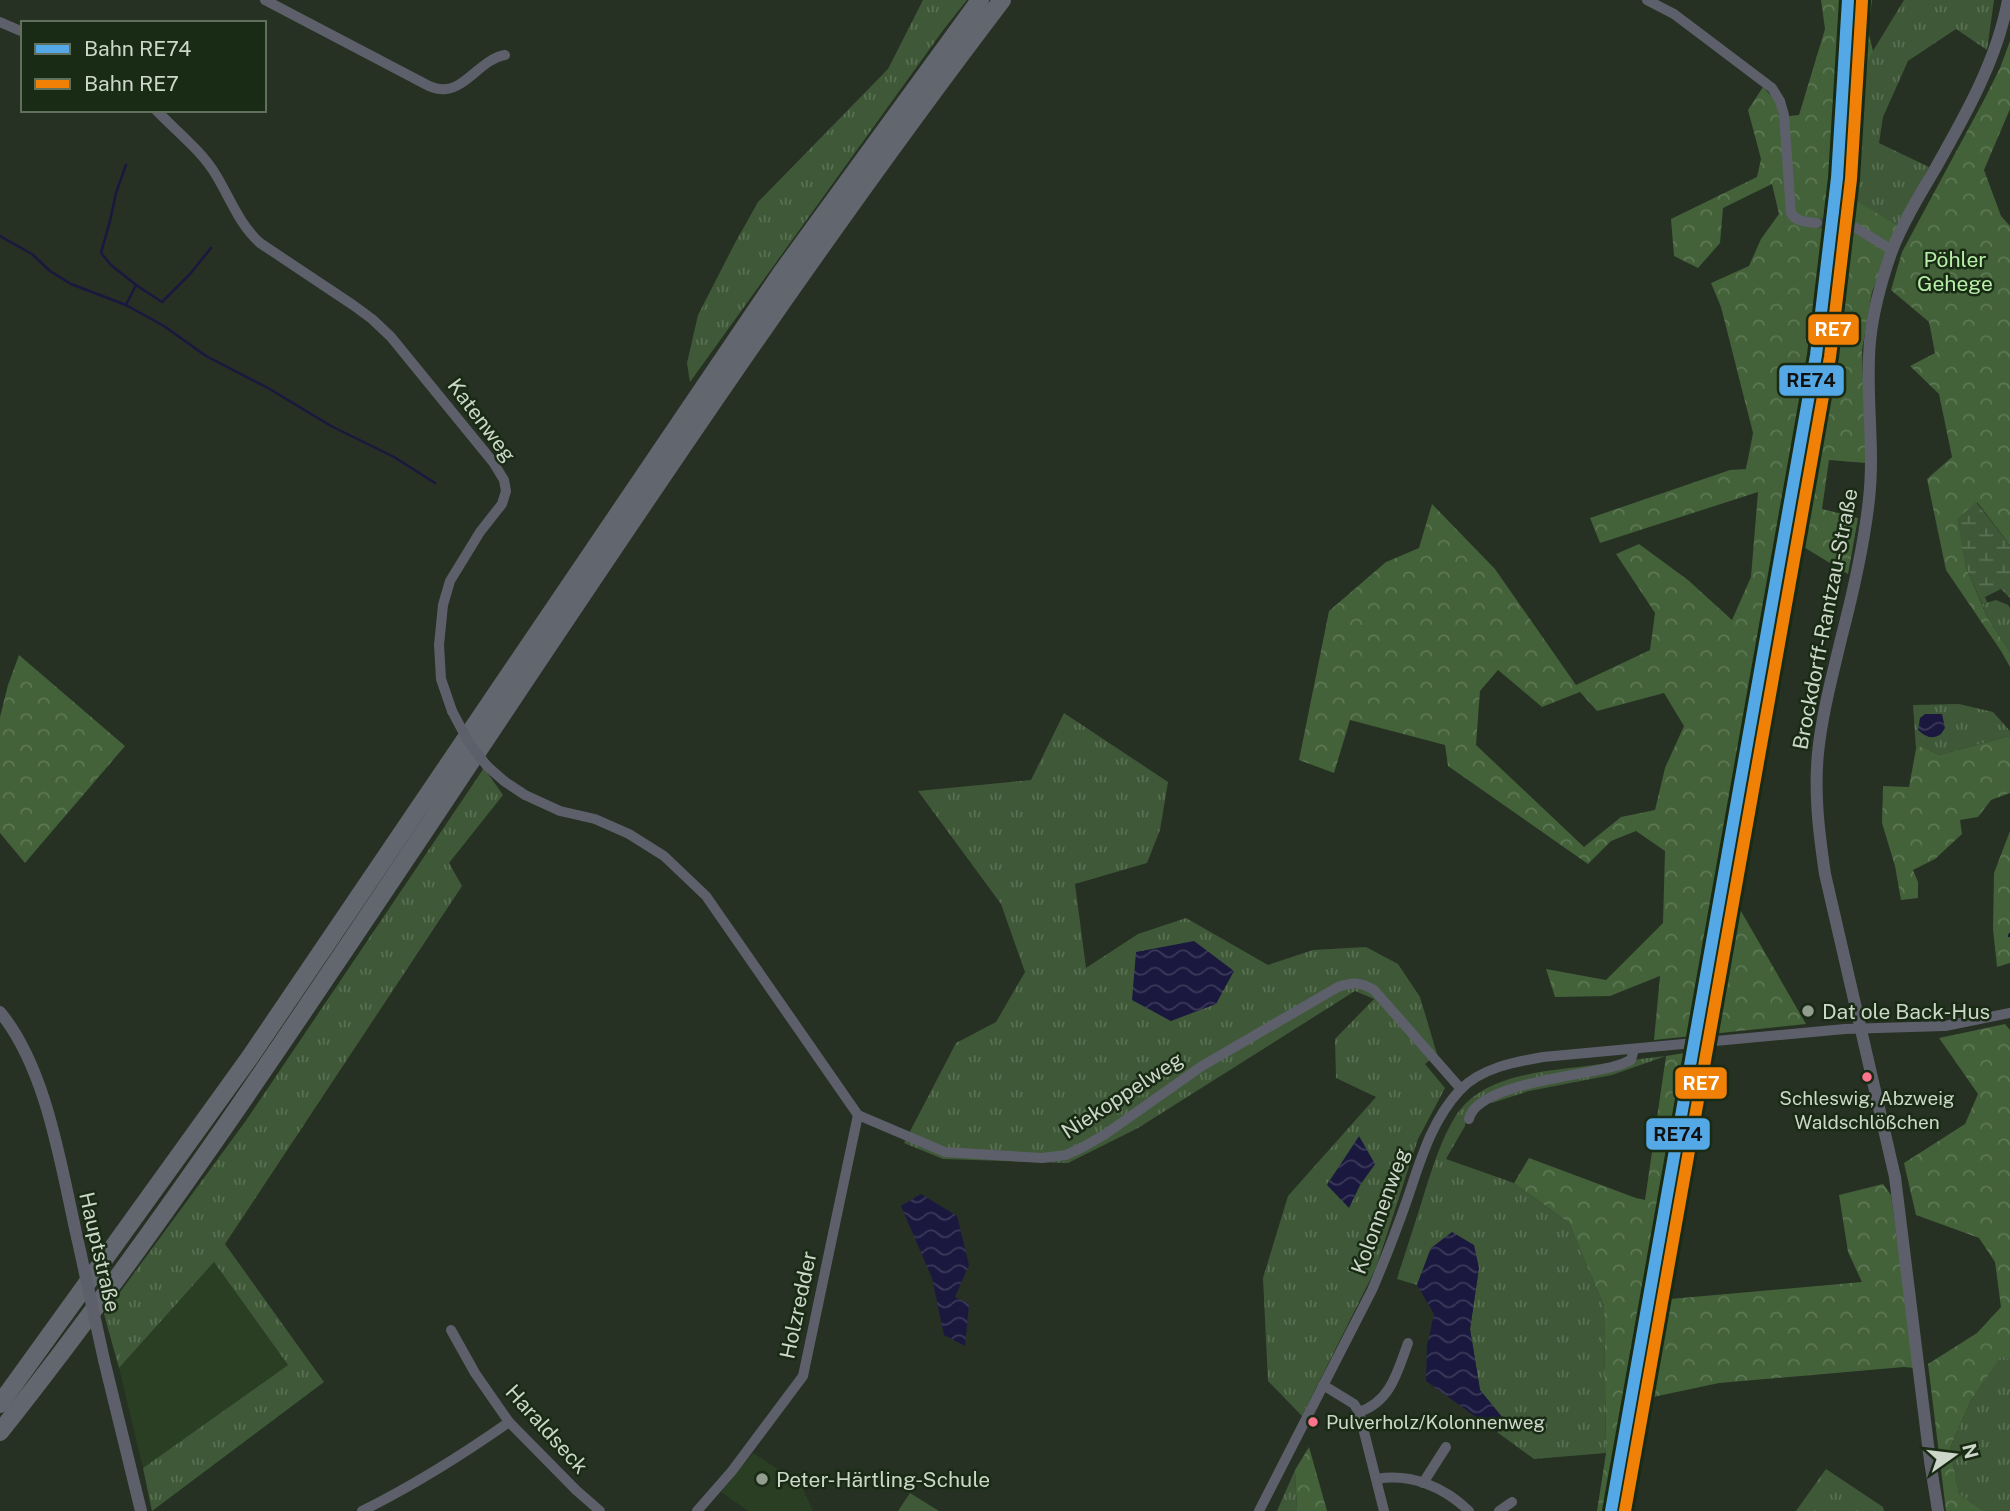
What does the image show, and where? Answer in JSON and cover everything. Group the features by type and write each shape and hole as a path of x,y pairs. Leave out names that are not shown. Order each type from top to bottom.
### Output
{"highway":[{"path":"0,1404 250,1057 766,294 980,0"},
{"path":"0,1432 52,1366 191,1174 819,250 924,103 1002,0"}],"street":[{"path":"265,0 429,86 443,90 454,87 495,57 505,55"},
{"path":"1647,0 1674,14 1772,88 1780,101 1784,116 1791,213 1794,218 1817,223"},
{"name":"Brockdorff-Rantzau-Straße","path":"1938,1511 1895,1177 1825,874 1816,789 1818,751 1829,685 1860,557 1869,498 1870,343 1881,282 1892,250 1961,120 1994,50 2008,0"},
{"path":"0,22 21,31"},
{"name":"Katenweg","path":"158,112 198,151 215,173 250,234 372,319 391,337 493,462 504,480 506,491 502,504 480,532 450,581 443,606 439,645 442,679 452,711 469,743 487,766 525,795 560,811 596,819 629,834 664,856 706,896 858,1115"},
{"path":"1839,225 1856,228 1892,250"},
{"name":"Niekoppelweg","path":"858,1115 945,1152 1042,1158 1066,1155 1104,1135 1202,1066 1338,987 1350,983 1359,983 1374,990 1461,1089"},
{"name":"Hauptstraße","path":"0,1012 29,1060 49,1115 140,1510"},
{"name":"Kolonnenweg","path":"1259,1511 1388,1254 1426,1143 1440,1117 1461,1089 1480,1076 1497,1068 1543,1057 1845,1029 1945,1026 2010,1013"},
{"path":"1469,1119 1470,1112 1489,1098 1527,1084 1616,1066 1631,1060 1634,1049"},
{"name":"Holzredder","path":"697,1511 732,1471 803,1376 858,1115"},
{"name":"Haraldseck","path":"450,1330 475,1373 509,1422 568,1483 600,1511"},
{"path":"1359,1412 1378,1403 1392,1386 1408,1343"},
{"path":"1323,1385 1354,1404 1359,1412 1384,1511"},
{"path":"362,1511 456,1458 509,1422"},
{"path":"1423,1483 1446,1447"},
{"path":"1377,1479 1406,1477 1450,1495 1469,1511"},
{"path":"1499,1511 1513,1502"}],"shaded area":[{"path":"214,1262 288,1365 143,1468 119,1368"},
{"name":"Peter-Härtling-Schule","path":"753,1453 801,1484 813,1511 748,1511 721,1492"}],"green space":[{"path":"923,0 967,0 690,382 687,363 698,315 758,202 888,69"},
{"path":"1821,0 1872,0 1868,31 1873,51 1863,74 1848,196 1897,225 1872,292 1862,350 1866,463 1829,460 1822,509 1858,518 1848,574 1802,546 1789,557 1743,872 1734,899 1806,1024 1654,1040 1660,976 1610,996 1555,997 1546,969 1606,980 1663,923 1665,851 1636,831 1611,841 1588,864 1448,766 1445,745 1350,720 1334,773 1299,760 1329,611 1386,562 1419,548 1432,504 1495,569 1576,685 1650,650 1655,613 1616,554 1639,544 1688,580 1732,620 1751,577 1758,492 1600,543 1590,518 1730,470 1746,469 1753,433 1721,307 1711,283 1749,266 1761,239 1779,214 1772,184 1723,208 1720,243 1698,268 1674,256 1671,219 1757,177 1761,159 1748,110 1763,87 1776,101 1779,117 1799,115 1825,29","holes":["1498,670 1542,707 1580,692 1597,711 1664,693 1684,726 1665,768 1655,810 1621,817 1584,847 1476,745 1480,691"]},
{"path":"1904,0 1994,0 1987,50 1956,29 1908,61 1883,117 1879,143 1929,167 1897,225 1848,197 1863,73"},
{"name":"Pöhler Gehege","path":"2010,41 2010,109 1984,170 2001,216 2010,226 2010,545 1977,502 1965,565 1988,619 2010,652 2010,667 1946,570 1927,479 1952,457 1939,394 1910,366 1935,353 1929,322 1891,290 1902,252 1985,98"},
{"path":"1976,502 2010,545 2010,598 2001,589 1985,597 1987,602 1982,604 1965,565 1957,519"},
{"path":"1996,600 2010,608 2010,652 1988,619 1982,604"},
{"path":"19,655 125,746 25,863 0,833 0,717"},
{"path":"1959,704 1993,712 2010,731 2010,736 1939,755 1921,746 1916,749 1913,705"},
{"path":"1064,713 1168,782 1160,830 1147,863 1075,884 1086,968 1138,934 1186,918 1268,965 1313,950 1366,947 1398,964 1420,997 1437,1054 1425,1064 1445,1088 1418,1139 1376,1268 1302,1416 1268,1381 1263,1278 1288,1196 1376,1097 1336,1078 1335,1039 1374,999 1355,991 1138,1128 1068,1163 943,1159 904,1143 956,1043 996,1022 1025,972 1001,904 918,791 1031,780","holes":["1234,971 1171,1021 1155,1012","1341,1164 1375,1164 1349,1207 1327,1184"]},
{"path":"2010,736 2010,793 1991,800 1978,817 1960,820 1962,834 1935,859 1913,870 1918,882 1918,898 1901,900 1895,866 1882,823 1883,786 1909,787 1916,749 1921,746 1939,755"},
{"path":"484,768 503,795 449,863 462,886 225,1244 324,1382 152,1511 143,1468 288,1365 214,1262 119,1368 104,1314 245,1122"},
{"path":"2010,831 2010,963 1997,967 1993,929 1994,873"},
{"path":"2005,1024 2010,1030 2010,1360 2001,1356 1971,1400 1950,1448 1959,1494 1984,1511 1946,1511 1928,1364 1977,1333 2001,1307 1995,1262 1979,1238 1916,1215 1904,1163 1965,1124 1978,1094 1939,1038"},
{"path":"1684,1053 1657,1202 1672,1205 1659,1300 1862,1282 1848,1252 1839,1195 1883,1184 1891,1195 1914,1368 1719,1383 1639,1400 1622,1511 1597,1511 1606,1453 1604,1306 1569,1223 1514,1183 1529,1158 1645,1200 1666,1056"},
{"path":"1666,1056 1612,1075 1529,1091 1492,1103 1487,1097 1467,1113 1465,1126 1446,1159 1514,1183 1569,1223 1604,1306 1606,1453 1534,1459 1497,1432 1502,1417 1480,1390 1470,1329 1479,1268 1431,1248 1417,1285 1397,1279 1431,1172 1455,1117 1481,1092 1497,1084 1532,1073"},
{"path":"2001,1355 2010,1360 2010,1511 1984,1511 1959,1494 1950,1448 1971,1400"},
{"path":"1309,1447 1327,1511 1297,1511 1295,1470"},
{"path":"1826,1469 1883,1507 1884,1511 1796,1511"},
{"path":"1295,1470 1297,1511 1277,1511"},
{"path":"910,1493 939,1511 898,1511"}],"water":[{"path":"1925,714 1942,714 1945,728 1941,734 1929,737 1918,730 1920,718"},
{"path":"1194,941 1234,971 1216,1004 1171,1021 1132,1000 1136,952"},
{"path":"1359,1136 1375,1164 1360,1185 1349,1208 1327,1185"},
{"path":"921,1194 957,1216 969,1265 955,1297 969,1304 965,1346 944,1335 932,1278 901,1206"},
{"path":"1452,1232 1474,1245 1479,1268 1470,1329 1480,1390 1502,1417 1497,1432 1426,1381 1427,1346 1434,1314 1417,1285 1431,1248"}],"waterway":[{"path":"126,165 101,253 111,265 136,285"},
{"path":"0,236 32,254 50,271 71,284 126,305 164,326 206,356 268,388 331,426 394,457 435,483"},
{"path":"126,305 136,285 162,302 211,248"}],"tunnel":[{"path":"1817,223 1839,225"}],"rail line":[{"name":"RE74","path":"1611,1511 1816,355 1837,178 1848,0"},
{"name":"RE7","path":"1625,1511 1830,357 1851,179 1862,1"}],"place":[{"name":"Dat ole Back-Hus","path":"1808,1011"},
{"name":"Schleswig, Abzweig Waldschlößchen","path":"1867,1077"},
{"name":"Pulverholz/Kolonnenweg","path":"1313,1422"},
{"name":"Peter-Härtling-Schule","path":"762,1479"}]}
